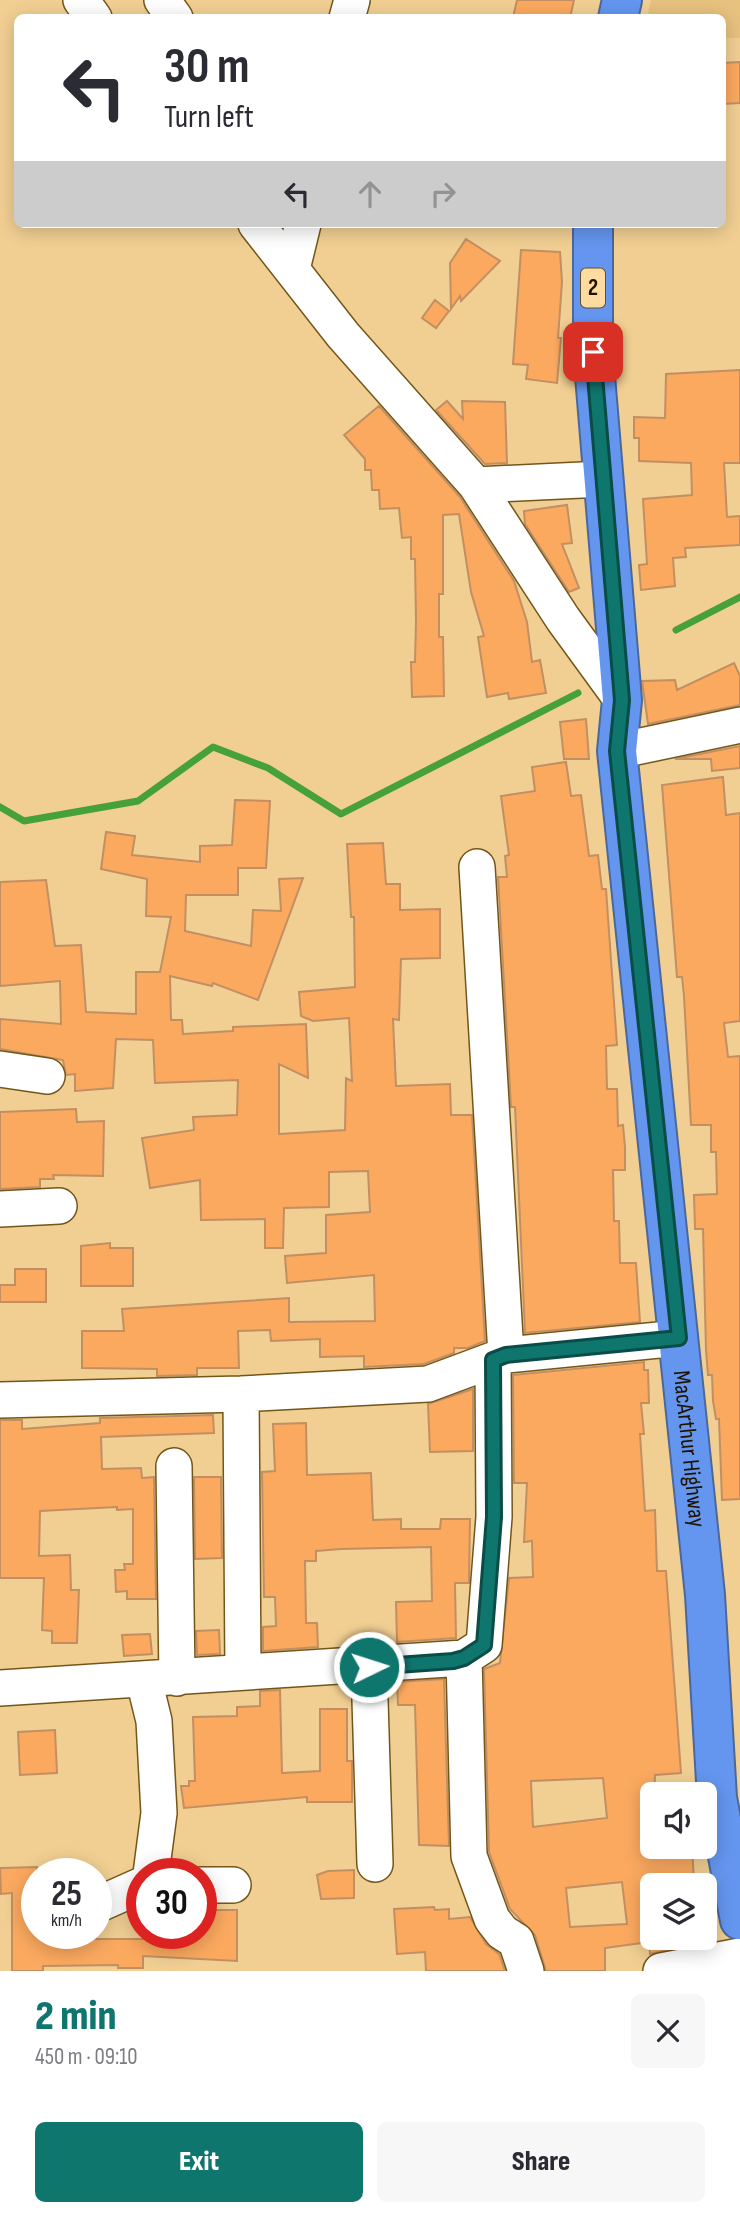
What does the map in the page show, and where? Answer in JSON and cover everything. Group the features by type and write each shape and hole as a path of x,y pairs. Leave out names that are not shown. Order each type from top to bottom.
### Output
{"highway":[{"name":"MacArthur Highway","path":"593,228 593,352 622,700 617,751 705,1595 717,1798 740,1920"}],"street":[{"path":"259,228 343,335 476,485 563,619 622,700"},
{"path":"292,270 302,228"},
{"path":"476,485 603,479"},
{"path":"617,751 740,725"},
{"path":"0,1688 243,1672 369,1667 464,1658 484,1645 494,1517 500,1357 477,867"},
{"path":"0,1069 47,1076"},
{"path":"0,1209 59,1206"},
{"path":"0,1401 240,1394 428,1384 500,1357 679,1338"},
{"path":"240,1394 243,1672"},
{"path":"153,1858 159,1813 155,1721 174,1466"},
{"path":"464,1658 469,1856 492,1919 502,1932 516,1941 526,1971"},
{"path":"369,1667 376,1864"},
{"path":"661,1971 740,1956"}],"shaded area":[{"path":"651,0 740,0 740,38 726,38 726,14 648,14"}],"building":[{"path":"517,0 574,0 571,14 514,14"},
{"path":"740,62 740,103 726,104 726,63"},
{"path":"466,239 500,261 461,301 460,296 451,309 450,263"},
{"path":"521,250 560,252 562,282 558,338 561,338 557,383 526,379 528,365 513,364"},
{"path":"435,300 449,311 436,328 422,318"},
{"path":"740,370 740,463 724,463 727,517 740,516 740,545 685,548 686,557 673,558 675,586 641,590 639,565 647,564 643,499 692,495 691,463 639,461 639,438 634,438 634,417 665,418 666,374"},
{"path":"447,401 463,419 462,401 505,402 507,463 485,464 436,410"},
{"path":"379,406 460,497 514,581 527,622 532,662 540,660 546,693 509,699 508,693 487,697 478,637 484,636 471,592 459,514 443,515 443,594 439,594 439,637 443,637 444,696 412,697 411,662 415,662 416,621 415,559 411,559 411,537 402,538 399,508 380,509 379,490 372,490 371,470 365,470 365,459 344,435"},
{"path":"567,505 572,543 562,544 579,588 569,592 525,524 524,511"},
{"path":"734,663 740,676 740,705 648,724 642,681 675,680 677,690"},
{"path":"586,719 589,759 564,759 560,722"},
{"path":"740,746 740,768 712,771 711,759 675,759"},
{"path":"566,762 571,796 581,795 589,856 598,855 602,889 606,889 617,1045 606,1046 607,1089 617,1089 618,1126 623,1125 625,1147 625,1170 613,1170 614,1221 619,1221 620,1263 636,1263 640,1322 525,1333 515,1107 511,1107 498,877 507,877 505,856 509,855 501,796 535,791 532,767"},
{"path":"723,777 726,815 740,813 740,1021 724,1023 728,1057 740,1056 740,1499 722,1500 719,1419 716,1419 712,1375 708,1375 706,1350 703,1229 695,1229 694,1195 717,1194 716,1152 711,1152 711,1125 691,1125 684,996 682,977 677,977 662,785"},
{"path":"235,800 270,801 266,868 238,868 238,895 186,895 185,931 251,946 253,910 281,911 279,879 303,878 258,1000 213,983 212,986 170,976 171,1020 182,1020 183,1034 233,1031 233,1027 306,1024 308,1078 279,1064 279,1134 345,1130 346,1078 352,1081 349,1018 313,1021 301,1016 299,992 355,987 354,917 351,917 347,844 383,843 386,884 400,884 400,910 440,909 440,958 401,959 399,1020 393,1019 396,1086 450,1084 451,1115 472,1115 485,1341 468,1348 454,1348 454,1353 424,1364 364,1367 364,1356 320,1357 320,1339 271,1341 270,1330 238,1331 239,1368 197,1368 197,1375 157,1376 157,1369 82,1368 82,1331 124,1331 122,1309 289,1298 289,1322 375,1321 374,1275 287,1283 285,1256 326,1253 326,1215 370,1212 368,1171 329,1172 329,1207 284,1208 283,1248 265,1248 265,1219 201,1220 200,1180 150,1188 142,1138 194,1130 193,1117 237,1115 238,1080 155,1083 153,1040 116,1039 113,1088 75,1091 75,1074 66,1075 63,1060 0,1049 0,1019 61,1024 60,981 0,986 0,882 46,880 55,946 81,945 86,1012 136,1014 136,972 160,972 171,917 146,916 147,879 101,869 106,832 135,836 132,855 200,862 200,846 232,845"},
{"path":"76,1109 77,1122 104,1121 103,1176 53,1175 54,1179 40,1179 40,1187 0,1189 0,1112"},
{"path":"110,1243 110,1248 133,1248 133,1286 81,1286 81,1246"},
{"path":"15,1269 46,1269 46,1302 0,1302 0,1285 15,1285"},
{"path":"644,1362 644,1370 648,1370 649,1403 641,1403 644,1434 640,1434 645,1511 655,1510 657,1571 666,1571 681,1773 655,1775 655,1782 640,1782 640,1859 693,1859 694,1873 640,1873 640,1943 605,1948 605,1971 546,1971 535,1935 510,1909 489,1852 484,1669 500,1663 509,1578 533,1577 532,1541 524,1542 527,1483 514,1483 513,1375","holes":["603,1778 607,1818 533,1827 531,1781","622,1882 627,1924 570,1927 566,1888"]},
{"path":"473,1389 473,1451 430,1452 428,1404"},
{"path":"213,1415 214,1433 101,1437 102,1469 141,1468 142,1478 154,1477 156,1599 127,1599 127,1591 116,1592 115,1570 125,1570 124,1564 133,1564 133,1509 117,1510 117,1507 40,1511 39,1556 70,1555 71,1590 79,1590 77,1643 52,1643 52,1631 42,1630 44,1578 0,1578 0,1420 22,1420 22,1429 100,1423 100,1418"},
{"path":"306,1423 307,1475 371,1473 373,1520 401,1519 401,1529 440,1529 441,1519 470,1519 469,1583 455,1583 456,1638 397,1642 396,1602 432,1601 431,1547 341,1549 316,1551 316,1561 305,1561 306,1623 317,1623 318,1647 263,1651 263,1627 276,1626 275,1597 264,1597 262,1472 275,1471 273,1424"},
{"path":"194,1477 221,1477 222,1558 195,1559"},
{"path":"219,1630 220,1654 197,1655 196,1631"},
{"path":"150,1634 152,1654 124,1656 122,1635"},
{"path":"444,1679 449,1846 419,1845 415,1705 398,1705 397,1682"},
{"path":"280,1690 282,1773 320,1771 320,1709 347,1709 347,1761 352,1761 352,1802 307,1802 307,1797 184,1808 181,1786 189,1786 189,1781 195,1781 193,1717 237,1716 237,1707 260,1706 260,1691"},
{"path":"55,1730 57,1773 20,1775 18,1732"},
{"path":"21,1867 21,1949 112,1949 112,1939 126,1939 126,1949 217,1949 217,1910 237,1910 237,1961 143,1956 143,1968 118,1968 118,1965 43,1966 43,1971 12,1971 12,1893 1,1894 0,1868"},
{"path":"354,1870 354,1898 321,1899 317,1875 328,1871"},
{"path":"434,1907 435,1910 449,1909 449,1919 470,1917 486,1944 499,1954 505,1971 426,1971 425,1952 397,1954 394,1909"},
{"path":"650,1950 667,1950 650,1954"}],"waterway":[{"path":"676,630 740,597"},
{"path":"0,807 24,821 138,801 213,747 268,768 341,814 578,693"}],"route":[{"path":"369,1667 453,1661 464,1658 484,1645 494,1517 493,1360 506,1355 679,1338 617,751 622,700 614,630 593,352"}]}
